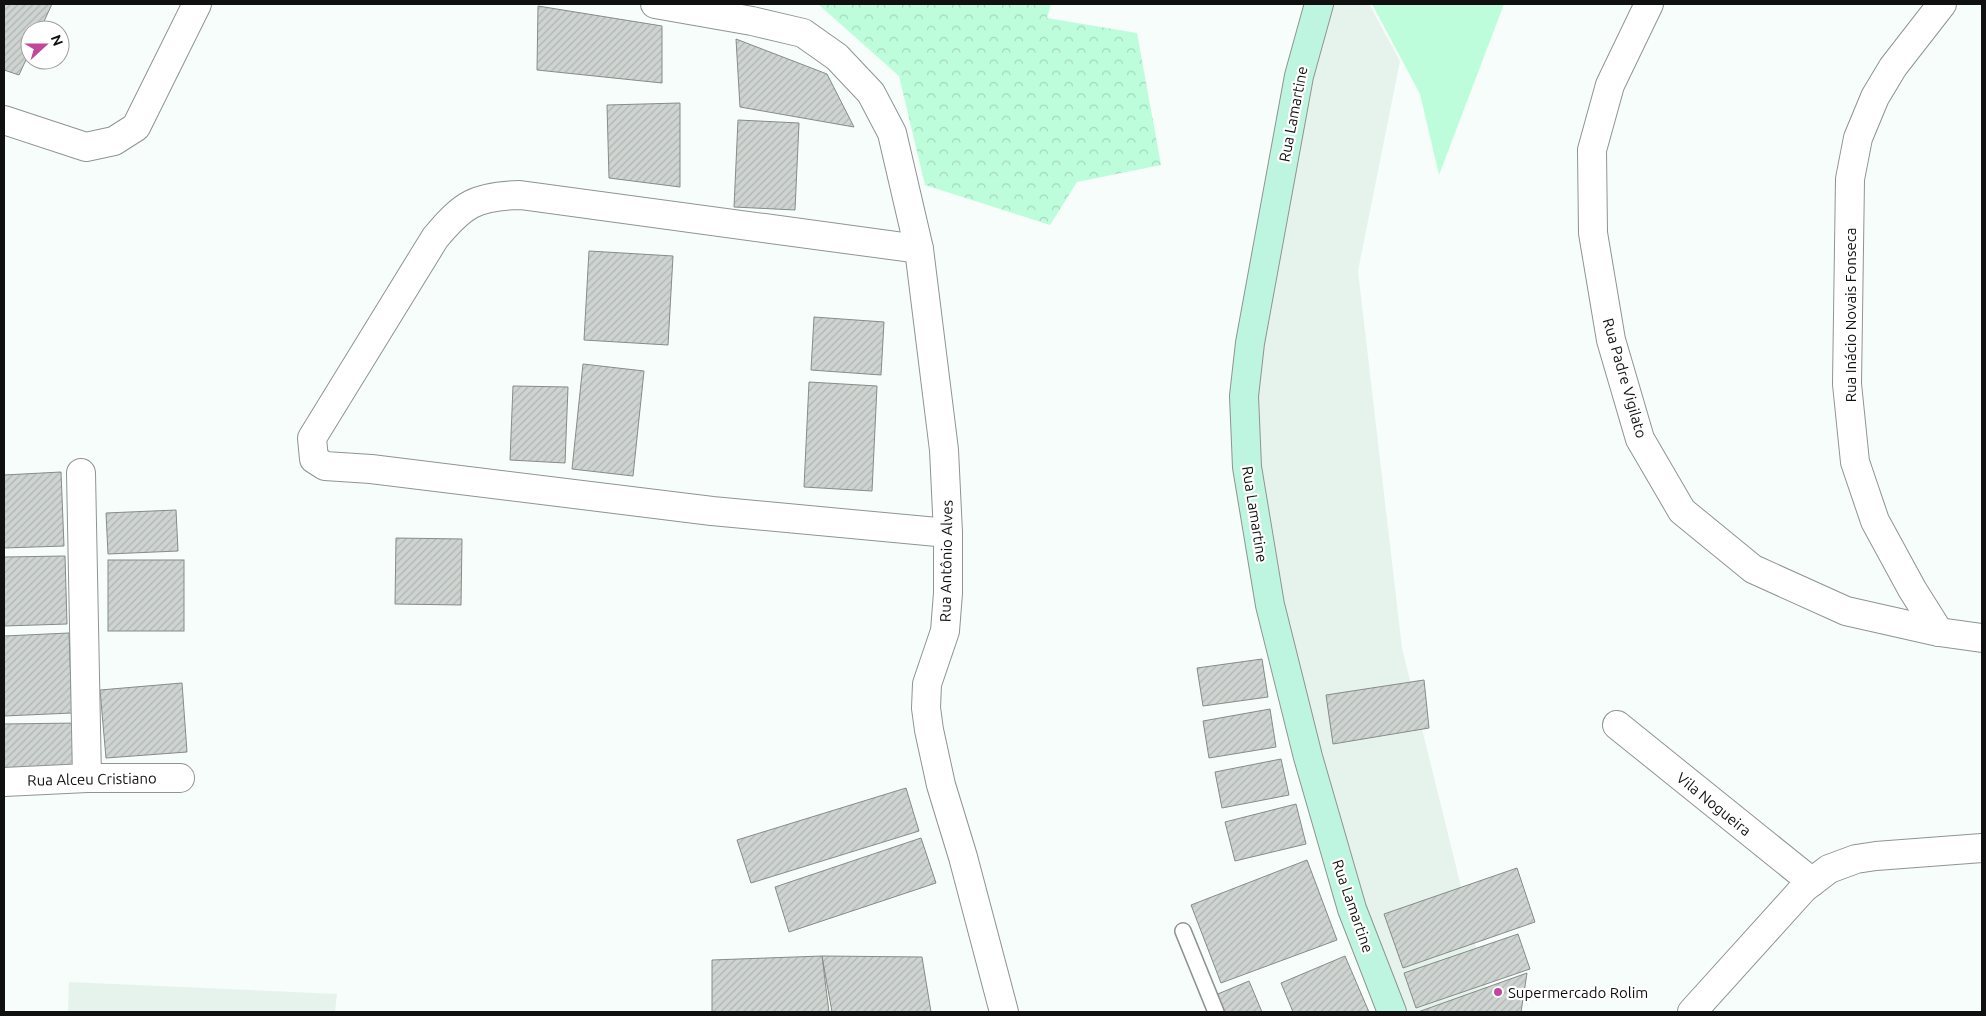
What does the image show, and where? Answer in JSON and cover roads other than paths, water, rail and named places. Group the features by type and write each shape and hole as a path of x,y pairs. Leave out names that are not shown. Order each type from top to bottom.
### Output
{"street":[{"path":"4,120 86,147 114,141 136,127 197,4"},
{"name":"Rua Antônio Alves","path":"655,4 752,21 803,34 837,57 871,93 892,133 919,249 944,450 948,533 948,593 945,631 927,684 926,708 941,785 963,857 1004,1012"},
{"name":"Rua Lamartine","path":"1319,4 1298,76 1250,343 1244,396 1247,467 1270,605 1308,757 1352,909 1392,1012"},
{"name":"Rua Padre Vigilato","path":"1649,4 1610,85 1592,150 1593,233 1611,340 1640,439 1682,511 1753,568 1846,611 1939,632 1982,638"},
{"name":"Rua Inácio Novais Fonseca","path":"1939,632 1912,589 1875,521 1855,462 1847,384 1850,179 1858,138 1876,97 1893,67 1942,4"},
{"path":"919,249 520,195 495,196 472,202 454,216 435,238 312,438 312,451 314,459 325,466 371,469 712,511 948,533"},
{"path":"81,474 87,778"},
{"name":"Vila Nogueira","path":"1617,725 1812,882"},
{"name":"Rua Alceu Cristiano","path":"4,782 87,778 180,778"},
{"path":"1692,1012 1804,888 1829,869 1856,859 1982,848"}],"lane":[{"path":"1183,931 1216,1012"}],"place":[{"name":"Supermercado Rolim","path":"1498,992"}]}
